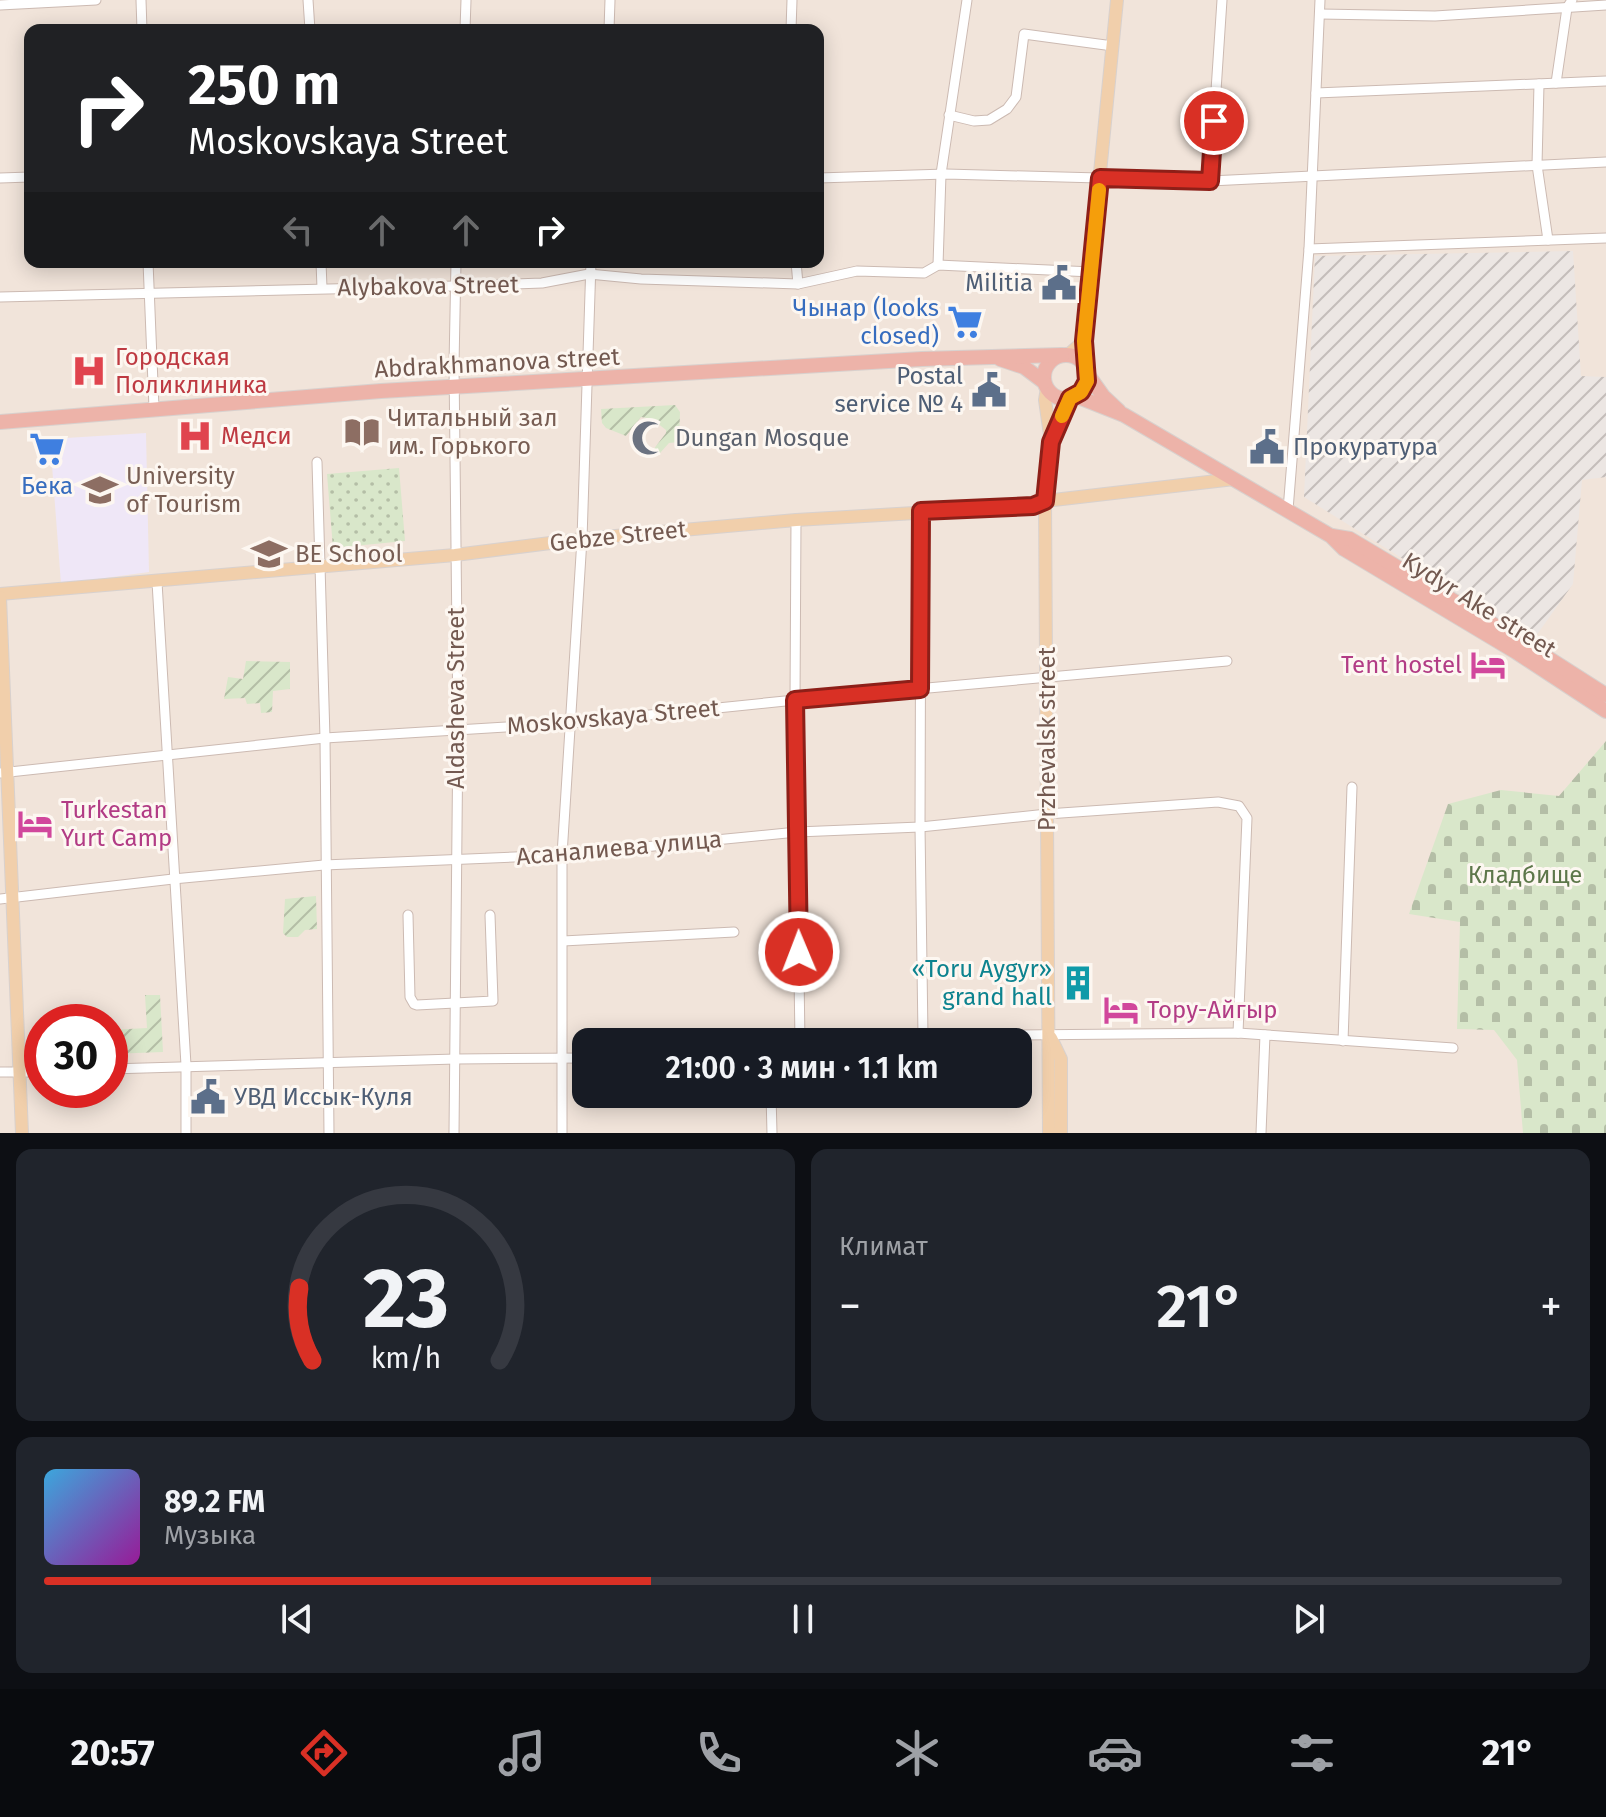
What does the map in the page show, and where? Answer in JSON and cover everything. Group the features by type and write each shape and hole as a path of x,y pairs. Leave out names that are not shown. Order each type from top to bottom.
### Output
{"highway":[{"path":"1025,354 1065,355 1079,359 1087,372 1085,387 1073,397 1057,397 1024,367 996,358 1025,354"},
{"path":"1046,385 1048,364 1065,355"},
{"name":"Abdrakhmanova street","path":"0,422 454,387 922,359 996,358"},
{"name":"Kydyr Ake street","path":"1087,372 1103,396 1124,415"},
{"name":"Kydyr Ake street","path":"1073,397 1124,415 1331,536 1344,549 1606,695"},
{"name":"Kydyr Ake street","path":"1520,647 1606,711"}],"main road":[{"path":"1087,372 1084,341 1117,0"},
{"path":"1065,355 1084,341"},
{"name":"Przhevalsk street","path":"1046,385 1051,442 1045,501 1049,1133"},
{"name":"Przhevalsk street","path":"1051,442 1073,397"},
{"name":"Gebze Street","path":"0,595 455,555 582,539 796,520 1033,506 1045,501 1234,479"},
{"path":"0,595 6,898 22,1133"},
{"name":"Przhevalsk street","path":"1050,1035 1061,1059 1061,1133"}],"street":[{"path":"0,5 96,0"},
{"path":"141,0 142,24"},
{"path":"308,0 310,24"},
{"path":"465,24 466,0"},
{"path":"609,24 610,0"},
{"path":"791,24 792,0"},
{"path":"938,265 941,174 967,0"},
{"path":"1210,181 1222,0"},
{"path":"1288,510 1309,249 1320,0"},
{"path":"1320,14 1435,16 1570,4 1606,5"},
{"path":"1556,83 1570,4"},
{"path":"949,115 974,121 989,120 1007,109 1016,97 1024,34 1113,46"},
{"path":"1316,93 1606,81"},
{"path":"1539,84 1537,165 1548,240"},
{"path":"824,178 941,174 1210,181 1606,162"},
{"path":"0,178 24,177"},
{"path":"1309,249 1606,238"},
{"name":"Alybakova Street","path":"0,297 542,283 589,274 641,279 798,284 857,271 924,273 938,265 1092,272"},
{"path":"148,268 154,408"},
{"path":"321,268 322,288"},
{"name":"Aldasheva Street","path":"454,1133 458,728 456,268"},
{"path":"562,1133 562,855 582,539 590,268"},
{"path":"797,268 798,284"},
{"path":"317,462 325,738 329,1133"},
{"path":"921,511 923,1028"},
{"path":"796,520 800,1028"},
{"path":"157,582 186,1065 186,1133"},
{"name":"Moskovskaya Street","path":"4,773 325,738 571,723 1227,661"},
{"path":"1343,1041 1352,787"},
{"name":"Асаналиева улица","path":"6,898 324,865 562,855 797,832 920,827 1218,802 1239,806 1247,818 1238,1033"},
{"path":"408,915 411,1001 417,1005 493,1001 490,915"},
{"path":"563,941 734,932"},
{"path":"1032,1035 1238,1033 1453,1048"},
{"path":"1261,1133 1265,1035"},
{"path":"128,1068 456,1059 572,1059"},
{"path":"0,1072 24,1072"},
{"path":"771,1108 772,1133"}],"shaded area":[{"path":"0,0 1606,0 1606,1133 0,1133"},
{"path":"1573,251 1581,376 1606,377 1606,477 1582,480 1573,584 1533,640 1304,497 1315,256"},
{"name":"University of Tourism","path":"146,433 149,572 61,584 50,439"}],"green space":[{"path":"675,405 680,412 679,442 669,443 660,453 650,454 666,430 652,419 641,417 626,436 606,428 602,423 601,409"},
{"path":"399,468 405,541 333,548 327,474"},
{"path":"246,661 290,662 290,689 273,691 272,712 261,713 260,703 247,704 245,698 224,699 228,677 243,679"},
{"name":"Кладбище","path":"1606,741 1606,1133 1523,1133 1517,1060 1494,1030 1457,1029 1460,922 1409,914 1448,804 1501,790 1559,796"},
{"path":"316,896 317,929 305,930 298,937 287,937 283,933 285,899"},
{"path":"145,995 160,995 163,1052 128,1053 128,1029 147,1028"}],"slow traffic":[{"path":"1062,416 1070,398 1085,387 1088,375 1084,341 1099,190"}],"place":[{"name":"Militia","path":"1059,283"},
{"name":"Чынар (looks closed)","path":"965,322"},
{"name":"Городская Поликлиника","path":"89,371"},
{"name":"Postal service № 4","path":"989,390"},
{"name":"Читальный зал им. Горького","path":"362,432"},
{"name":"Медси","path":"195,436"},
{"name":"Dungan Mosque","path":"649,438"},
{"name":"Прокуратура","path":"1267,447"},
{"name":"Бека","path":"47,449"},
{"name":"University of Tourism","path":"100,490"},
{"name":"BE School","path":"269,554"},
{"name":"Tent hostel","path":"1488,665"},
{"name":"Turkestan Yurt Camp","path":"35,824"},
{"name":"«Toru Aygyr» grand hall","path":"1078,983"},
{"name":"Тору-Айгыр","path":"1121,1010"},
{"name":"УВД Иссык-Куля","path":"208,1097"}],"route":[{"path":"799,952 795,700 920,689 921,511 1033,506 1045,501 1051,442 1070,398 1081,392 1087,381 1085,325 1100,178 1210,181 1214,121"}]}
